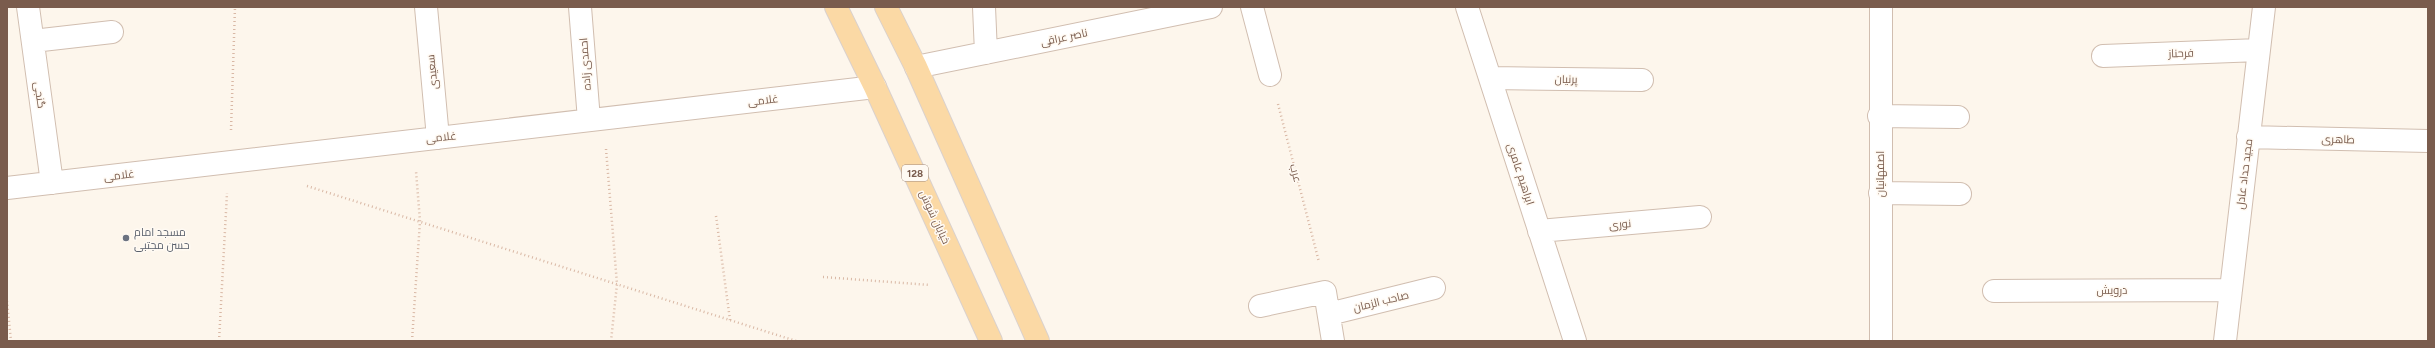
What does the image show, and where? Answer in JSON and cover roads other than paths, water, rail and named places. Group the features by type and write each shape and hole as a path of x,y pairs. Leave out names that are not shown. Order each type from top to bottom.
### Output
{"main road":[{"name":"خیابان شوش","path":"836,7 875,86 991,341"},
{"path":"886,7 916,67 1038,341"}],"street":[{"name":"گنجی","path":"28,7 52,183"},
{"name":"سعیدی","path":"426,7 438,138"},
{"name":"احمدی زاده","path":"580,7 596,119"},
{"path":"984,7 986,53"},
{"name":"ناصر عراقی","path":"916,67 1211,7"},
{"path":"1252,7 1270,75"},
{"name":"ابراهیم عامری","path":"1467,7 1575,341"},
{"name":"اصفهانیان","path":"1881,7 1879,116 1881,341"},
{"name":"مجید حداد عادل","path":"2225,341 2264,7"},
{"path":"33,41 112,32"},
{"name":"فرحناز","path":"2103,56 2258,50"},
{"name":"پرنیان","path":"1490,78 1642,80"},
{"name":"غلامی","path":"7,188 875,86"},
{"path":"1879,116 1958,117"},
{"name":"طاهری","path":"2248,137 2428,141"},
{"path":"1880,193 1960,194"},
{"name":"نوری","path":"1539,231 1700,217"},
{"name":"صاحب الزمان","path":"1328,314 1434,288"},
{"name":"درویش","path":"1994,291 2231,290"},
{"path":"1260,306 1325,292 1333,341"}],"place":[{"name":"مسجد امام حسن مجتبی","path":"126,238"}]}
